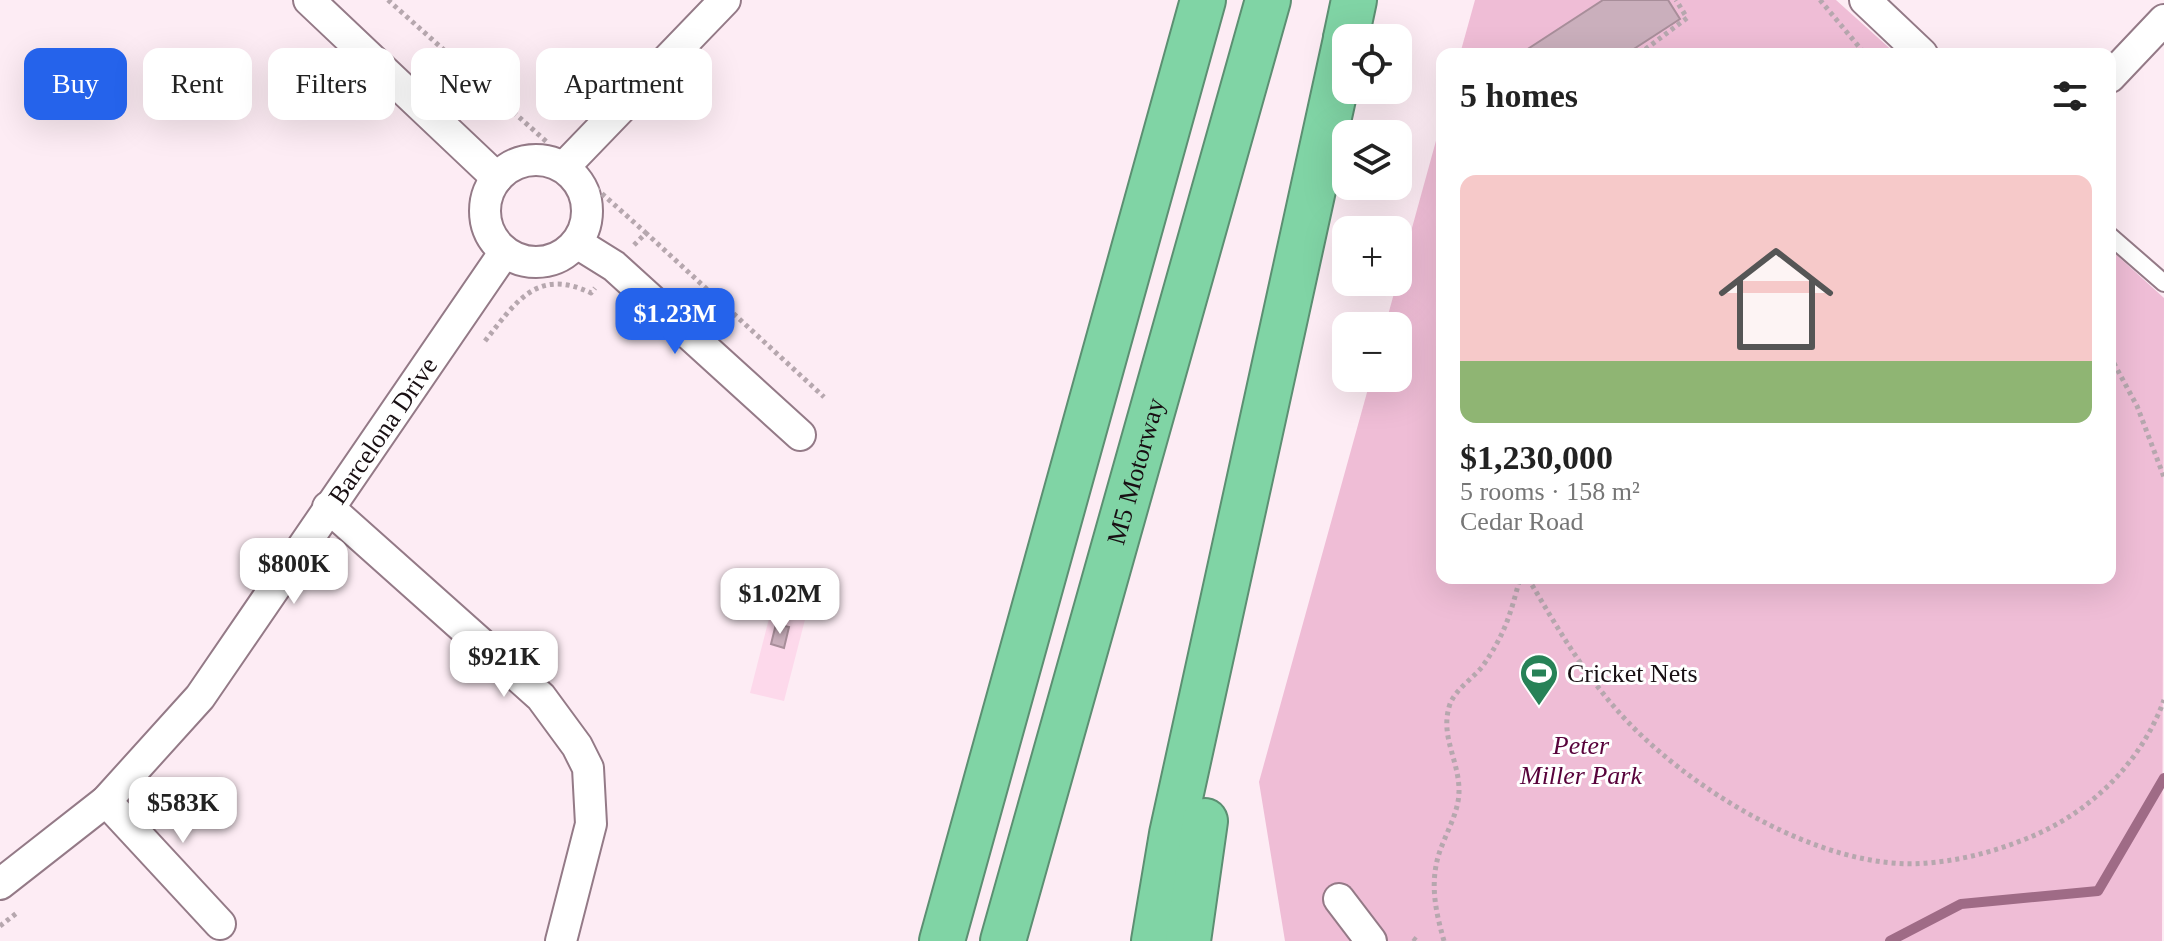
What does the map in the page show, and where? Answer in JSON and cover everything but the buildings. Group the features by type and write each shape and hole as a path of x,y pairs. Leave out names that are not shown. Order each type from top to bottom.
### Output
{"highway":[{"path":"942,941 1203,0"},
{"name":"M5 Motorway","path":"1003,941 1268,0"},
{"path":"1354,24 1357,0"},
{"path":"1350,24 1357,0"},
{"path":"1154,941 1172,834 1332,102"},
{"path":"1188,941 1201,839 1340,104"}],"street":[{"path":"309,0 497,178"},
{"path":"566,165 725,0"},
{"path":"1865,0 1916,48"},
{"path":"2116,71 2164,20"},
{"path":"535,160 566,165 586,202 585,228 577,243 550,261 534,263 504,253 486,226 488,192 497,178 508,168 535,160"},
{"path":"577,243 614,266 800,435"},
{"name":"Barcelona Drive","path":"0,884 106,801 200,697 504,253"},
{"path":"328,507 541,697 577,746 588,768 592,794 591,824 561,941"},
{"path":"106,801 220,924"},
{"path":"1339,899 1371,941"}],"lane":[{"path":"2116,241 2164,283"}],"path":[{"path":"388,0 824,397"},
{"path":"1647,48 1687,18 1676,0"},
{"path":"1820,0 1860,48"},
{"path":"478,349 508,311 536,288 565,283 591,293 646,233"},
{"path":"2116,367 2137,406 2164,477"},
{"path":"313,592 329,572 352,529"},
{"path":"1444,941 1433,890 1438,858 1459,797 1455,760 1447,739 1446,717 1452,699 1479,670 1505,633 1518,584"},
{"path":"1531,584 1567,646 1599,689 1654,748 1700,784 1746,813 1803,840 1872,859 1925,864 1966,858 2049,830 2093,801 2135,756 2153,729 2164,700"},
{"path":"0,926 23,907"}],"shaded area":[{"path":"797,572 816,577 784,701 750,693 776,591 791,594"}],"green space":[{"path":"1475,0 1836,0 1889,48 1462,48"},
{"name":"Peter Miller Park","path":"1436,141 1436,584 2116,584 2116,254 2164,298 2162,941 1285,941 1259,782 1367,392 1412,392 1412,312 1389,312 1393,296 1412,296 1412,228"}],"waterway":[{"path":"1890,941 1961,904 2098,891 2164,778"}],"place":[{"name":"Cricket Nets","path":"1539,707"}]}
